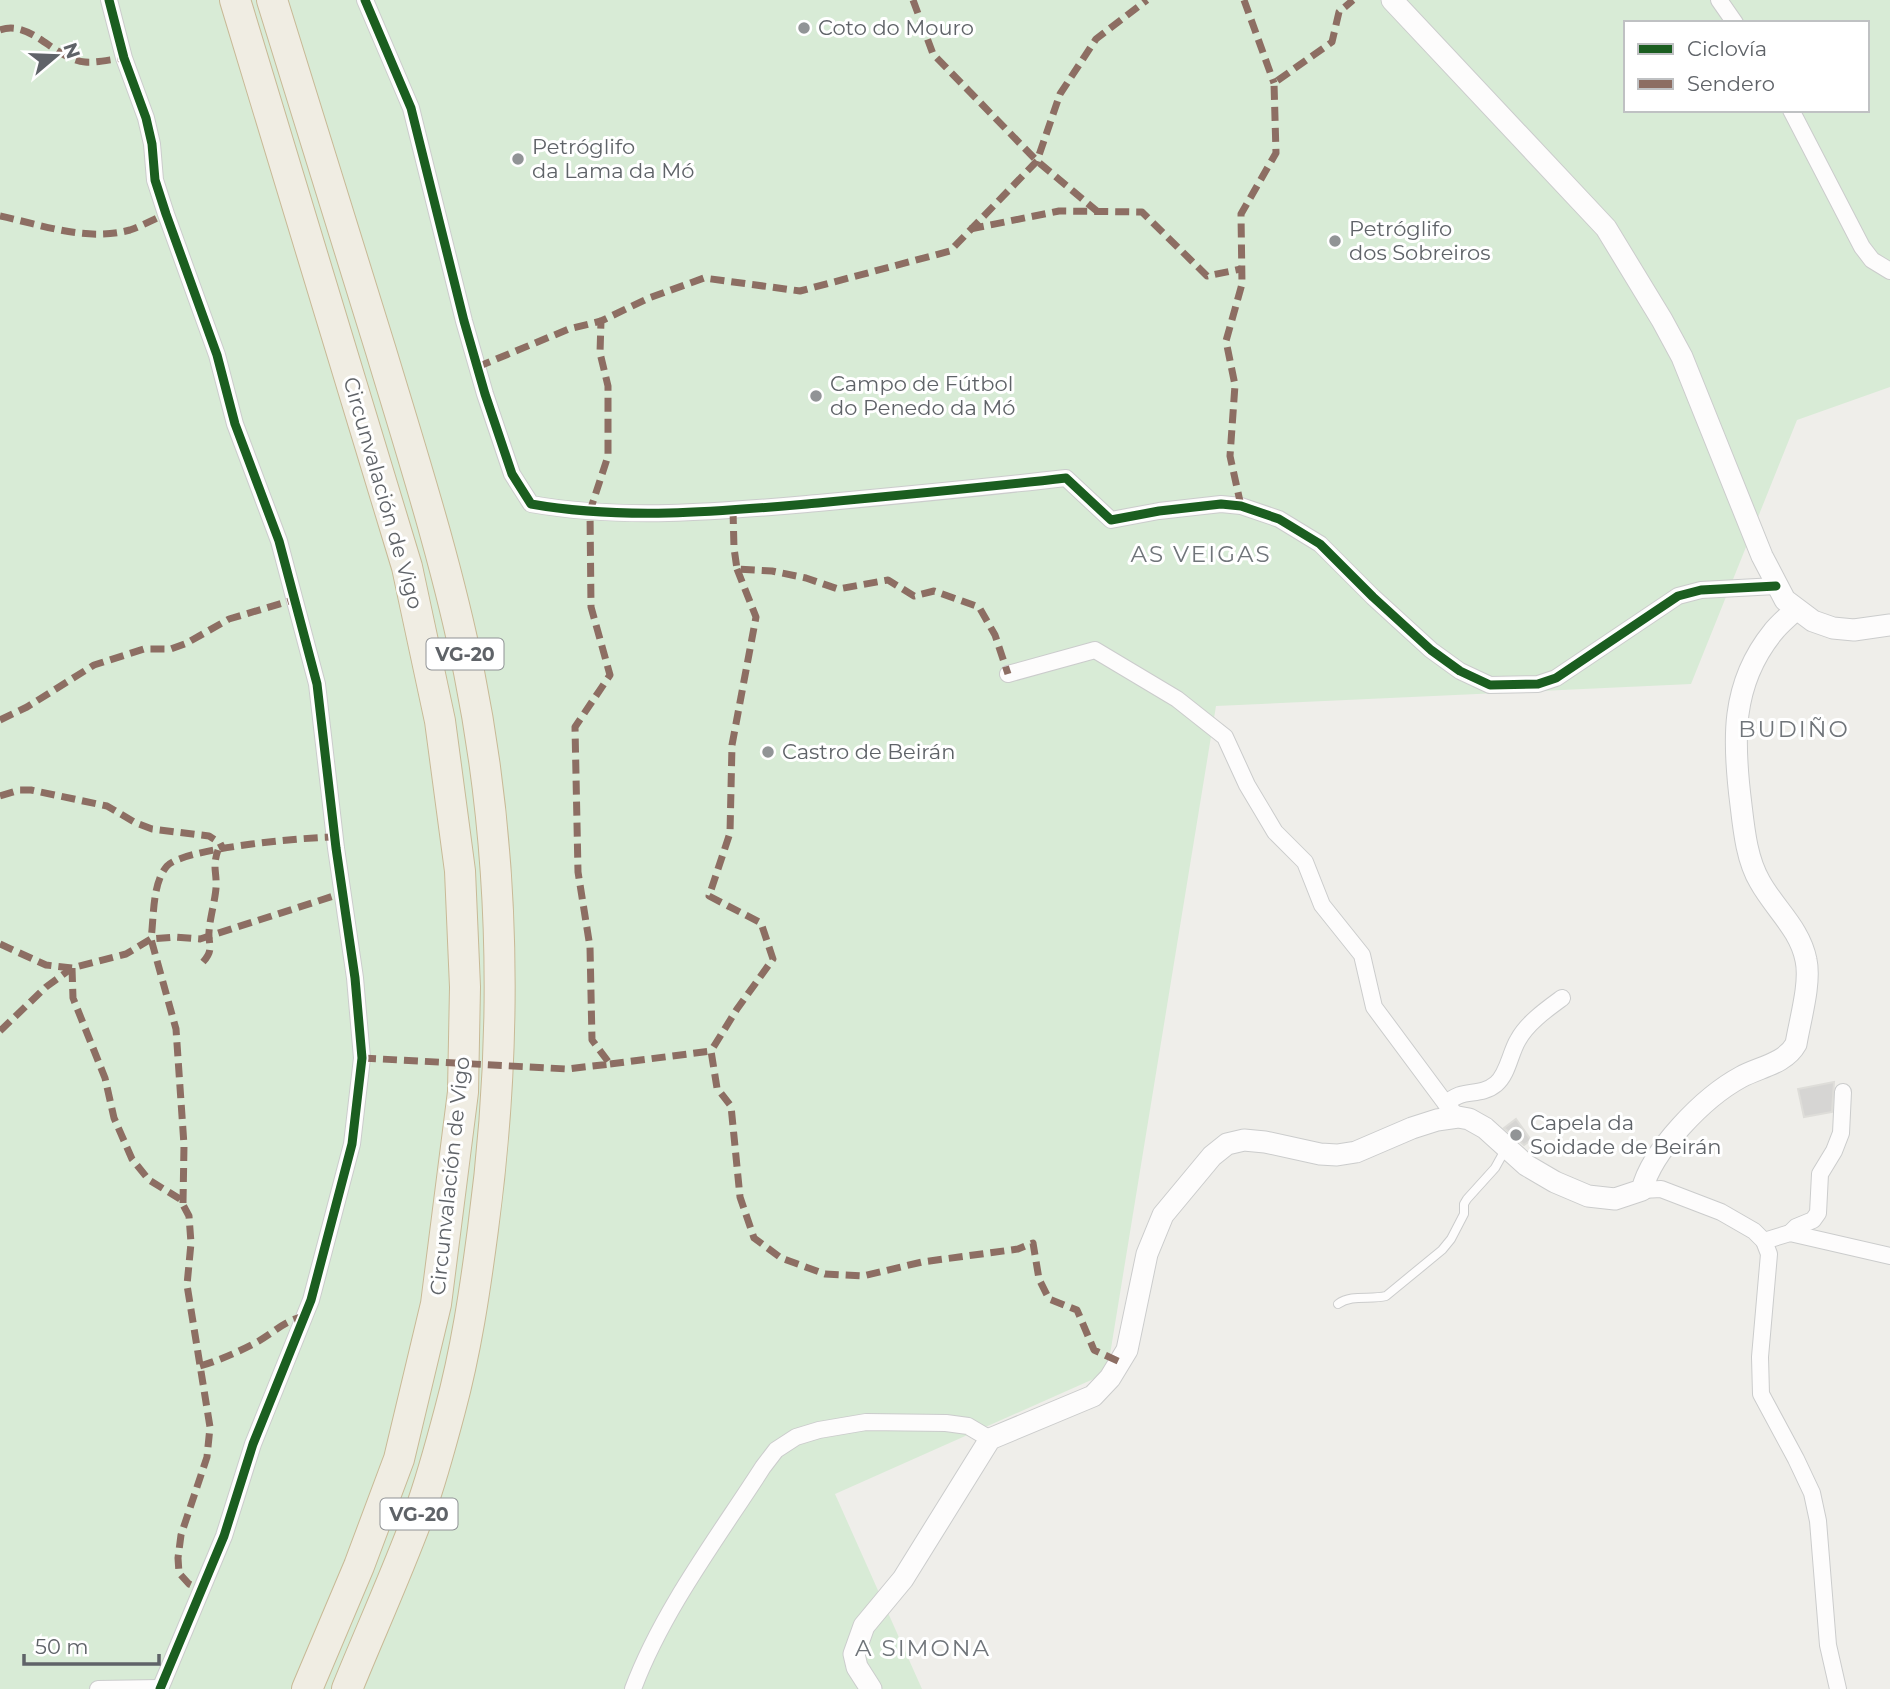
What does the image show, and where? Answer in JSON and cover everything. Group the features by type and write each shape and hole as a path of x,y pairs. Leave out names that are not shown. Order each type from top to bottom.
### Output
{"highway":[{"name":"Circunvalación de Vigo","path":"235,0 407,567 444,745 460,871 466,987 463,1092 436,1304 399,1459 359,1566 307,1689"},
{"name":"Circunvalación de Vigo","path":"272,0 408,439 456,613 481,737 501,957 498,1079 492,1162 468,1332 451,1408 421,1509 347,1689"}],"street":[{"path":"98,1689 160,1688 224,1536 253,1444 311,1300 352,1144 362,1058 355,978 314,670 279,541 235,424 217,355 155,180 152,144 146,118 124,58 109,0"},
{"path":"365,0 411,108 485,394 512,474 531,504 569,511 695,512 933,493 1066,478 1111,520 1221,504 1241,506 1279,519 1320,544 1431,650 1460,671 1490,685 1538,684 1556,678 1678,596 1701,590 1776,586"},
{"path":"1392,0 1606,229 1682,357 1776,586 1785,600 1813,621 1833,628 1854,630 1890,625"},
{"path":"1719,0 1733,21"},
{"path":"1792,112 1862,247 1872,260 1890,271"},
{"path":"1642,1190 1645,1176 1654,1159 1683,1124 1739,1078 1780,1060 1791,1053 1796,1044 1808,972 1806,959 1792,926 1760,883 1751,862 1742,814 1735,738 1742,688 1772,632 1796,610"},
{"path":"1007,674 1096,650 1177,699 1225,737 1247,785 1275,832 1305,862 1322,905 1362,955 1374,1007 1452,1110 1485,1128 1526,1165 1555,1182 1588,1196 1615,1199 1642,1190 1661,1189 1721,1212 1754,1231 1764,1241 1769,1254 1760,1357 1761,1394 1812,1493 1818,1521 1828,1645 1838,1689"},
{"path":"871,1689 857,1667 854,1654 864,1626 903,1579 990,1439 1093,1396 1110,1378 1127,1350 1147,1254 1163,1215 1212,1156 1227,1144 1244,1140 1320,1154 1347,1154 1437,1120 1452,1110 1454,1096 1494,1086 1519,1038 1546,1009 1562,998"},
{"path":"1764,1241 1790,1233 1796,1227 1812,1220 1818,1213 1820,1174 1835,1151 1841,1133 1843,1092"},
{"path":"1790,1233 1890,1256"},
{"path":"633,1689 646,1654 671,1612 776,1450 796,1437 866,1422 946,1423 968,1426 990,1439"}],"lane":[{"path":"1338,1304 1348,1297 1386,1296 1442,1250 1464,1214 1466,1199 1495,1168 1506,1147"}],"green space":[{"path":"0,0 1890,0 1890,387 1797,420 1691,684 1216,706 1107,1373 835,1494 922,1689 0,1689"}],"building":[{"path":"1834,1082 1832,1112 1804,1117 1798,1089"},
{"name":"Capela da Soidade de Beirán","path":"1516,1119 1531,1140 1524,1145 1504,1128"}],"marked path":[{"path":"913,0 933,54 1037,161 1098,212"},
{"path":"362,1058 567,1069 610,1064 592,1040 590,947 578,872 575,727 610,675 591,607 590,511 608,456 608,386 600,353 601,321 649,298 704,278 800,291 950,251 1037,161 1060,94 1096,39 1147,0"},
{"path":"1244,0 1274,83"},
{"path":"1241,506 1230,456 1235,385 1226,341 1242,284 1241,214 1276,153 1274,83 1332,42 1339,12 1353,0"},
{"path":"0,30 22,30 63,54 85,62 124,58"},
{"path":"970,229 1059,211 1142,212 1207,276 1241,269"},
{"path":"0,216 65,231 97,234 130,230 166,214"},
{"path":"477,367 569,329 601,321"},
{"path":"733,510 737,569 772,571 806,578 838,589 888,580 914,596 934,591 979,607 995,635 1008,674"},
{"path":"737,569 756,617 732,745 730,833 709,896 761,923 773,959 711,1051 717,1088 731,1106 740,1197 754,1238 781,1258 825,1274 863,1276 922,1262 1018,1249 1033,1243 1039,1279 1049,1299 1077,1310 1094,1350 1120,1362"},
{"path":"0,720 27,707 94,665 144,649 171,649 229,619 296,599"},
{"path":"0,796 31,790 107,806 152,829 209,836 220,843 223,849"},
{"path":"0,944 46,965 72,968 126,954 151,939 154,901 162,873 167,866 196,854 220,849 335,837"},
{"path":"203,962 210,950 209,932 216,888 215,865 218,850"},
{"path":"183,1203 184,1145 176,1029 151,939 200,939 343,893"},
{"path":"72,968 73,998 105,1078 114,1118 132,1159 149,1180 180,1199 189,1216 191,1243 187,1285 210,1427 207,1457 181,1535 178,1558 179,1573 189,1584 202,1590"},
{"path":"0,1031 46,987 72,968"},
{"path":"610,1064 711,1051"},
{"path":"200,1366 243,1349 285,1324 305,1316"}],"cycle path":[{"path":"109,0 124,58 146,118 152,144 155,180 217,355 235,424 279,541 317,684 336,848 355,978 362,1058 352,1144 311,1300 253,1444 224,1536 160,1689"},
{"path":"365,0 411,108 485,394 512,474 531,504 599,512 703,512 1066,478 1111,520 1221,504 1241,506 1279,519 1320,544 1431,650 1460,671 1490,685 1538,684 1556,678 1678,596 1701,590 1776,586"}],"place":[{"name":"Coto do Mouro","path":"804,28"},
{"name":"Petróglifo da Lama da Mó","path":"518,159"},
{"name":"Petróglifo dos Sobreiros","path":"1335,241"},
{"name":"Campo de Fútbol do Penedo da Mó","path":"816,396"},
{"name":"Castro de Beirán","path":"768,752"},
{"name":"Capela da Soidade de Beirán","path":"1516,1135"}],"district":[{"name":"AS VEIGAS","path":"1201,554"},
{"name":"BUDIÑO","path":"1794,729"},
{"name":"A SIMONA","path":"923,1648"}]}
